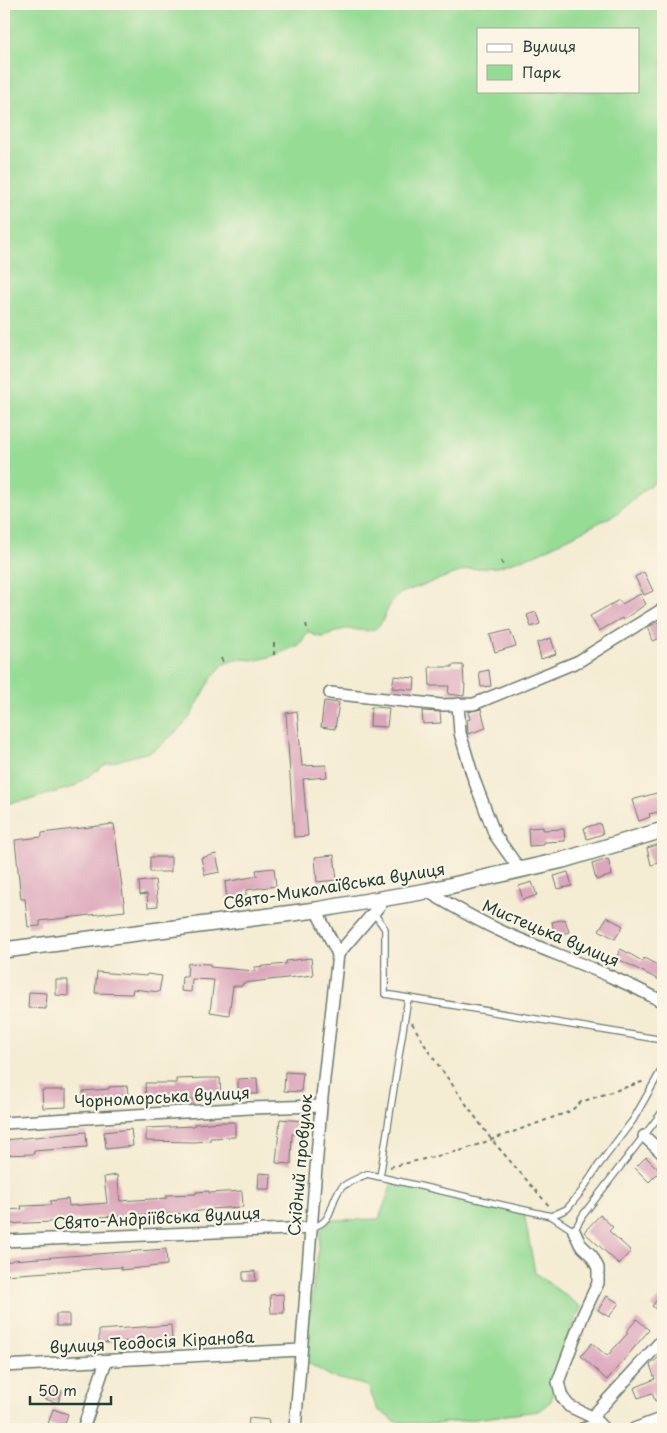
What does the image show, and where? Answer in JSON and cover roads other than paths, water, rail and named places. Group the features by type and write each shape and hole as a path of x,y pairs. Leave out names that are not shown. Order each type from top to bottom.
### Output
{"street":[{"path":"330,693 441,705 474,704 579,661 663,609"},
{"path":"458,704 460,733 479,794 495,835 520,870"},
{"name":"Свято-Миколаївська вулиця","path":"4,950 316,910 427,892 563,860 663,830"},
{"name":"Мистецька вулиця","path":"427,892 504,933 592,968 663,1002"},
{"path":"316,910 338,954 386,898"},
{"name":"Східний провулок","path":"295,1429 321,1106 338,954"},
{"name":"Чорноморська вулиця","path":"4,1123 239,1108 321,1106"},
{"path":"644,1136 663,1154"},
{"name":"Свято-Андріївська вулиця","path":"4,1242 311,1228"},
{"path":"574,1231 580,1244 592,1256 598,1268 598,1283 583,1314 558,1382 562,1397 569,1406 592,1417 603,1428"},
{"path":"592,1417 663,1339"},
{"name":"вулиця Теодосія Кіранова","path":"4,1366 301,1350"},
{"path":"83,1429 106,1361"},
{"path":"634,1429 663,1418"},
{"path":"582,1429 594,1426 603,1428"}],"lane":[{"path":"374,913 385,929 385,994 663,1040"},
{"path":"380,1177 408,998"},
{"path":"554,1215 567,1209 581,1192 633,1120 663,1067"},
{"path":"311,1228 320,1226 330,1215 342,1187 366,1174 554,1215 574,1231 583,1215 663,1111"}]}
